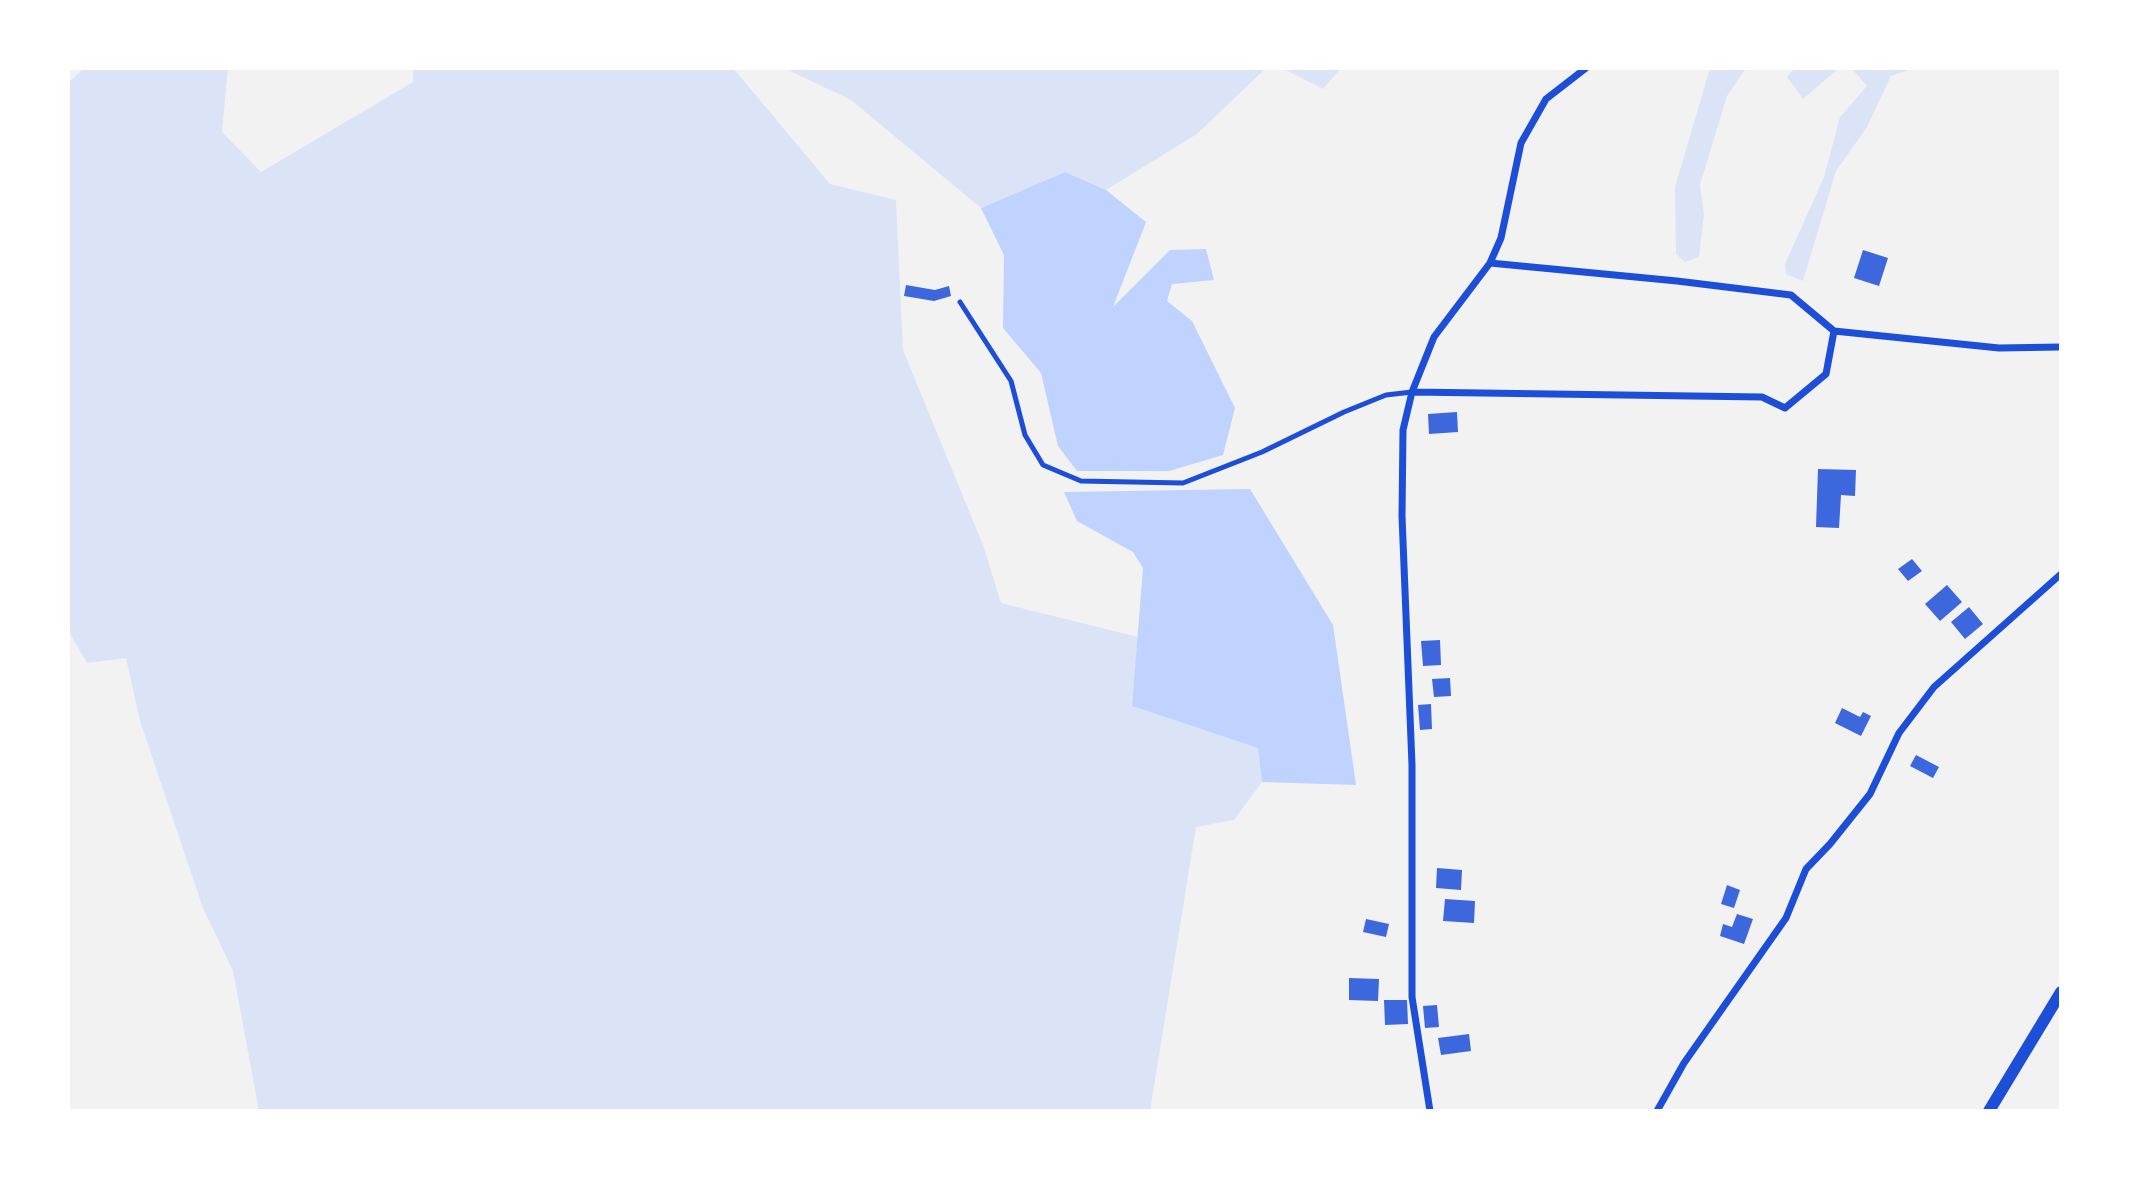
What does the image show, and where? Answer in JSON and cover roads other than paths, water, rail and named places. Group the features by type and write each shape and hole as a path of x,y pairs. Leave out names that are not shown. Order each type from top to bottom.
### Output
{"street":[{"path":"1430,1111 1412,996 1412,765 1402,516 1403,429 1412,392 1434,337 1490,264 1501,238 1521,143 1546,99 1586,68"},
{"path":"1490,264 1677,281 1791,295 1834,331 1999,348 2061,347"},
{"path":"1412,392 1762,397 1784,408 1826,374 1834,331"},
{"path":"1657,1111 1684,1063 1786,918 1806,869 1870,794 1899,733 1934,687 2061,574"},
{"path":"1989,1111 2061,992"}],"lane":[{"path":"960,302 1011,381 1025,435 1043,465 1082,481 1183,483 1262,452 1344,412 1387,395 1412,392"}],"water":[{"path":"1065,172 1106,190 1146,222 1113,307 1170,250 1206,249 1214,280 1172,284 1167,301 1192,321 1235,408 1223,455 1169,471 1077,471 1058,446 1041,373 1003,328 1004,255 981,208"},
{"path":"1250,489 1333,625 1356,785 1262,782 1258,748 1132,706 1143,568 1133,552 1077,521 1064,492"}]}
